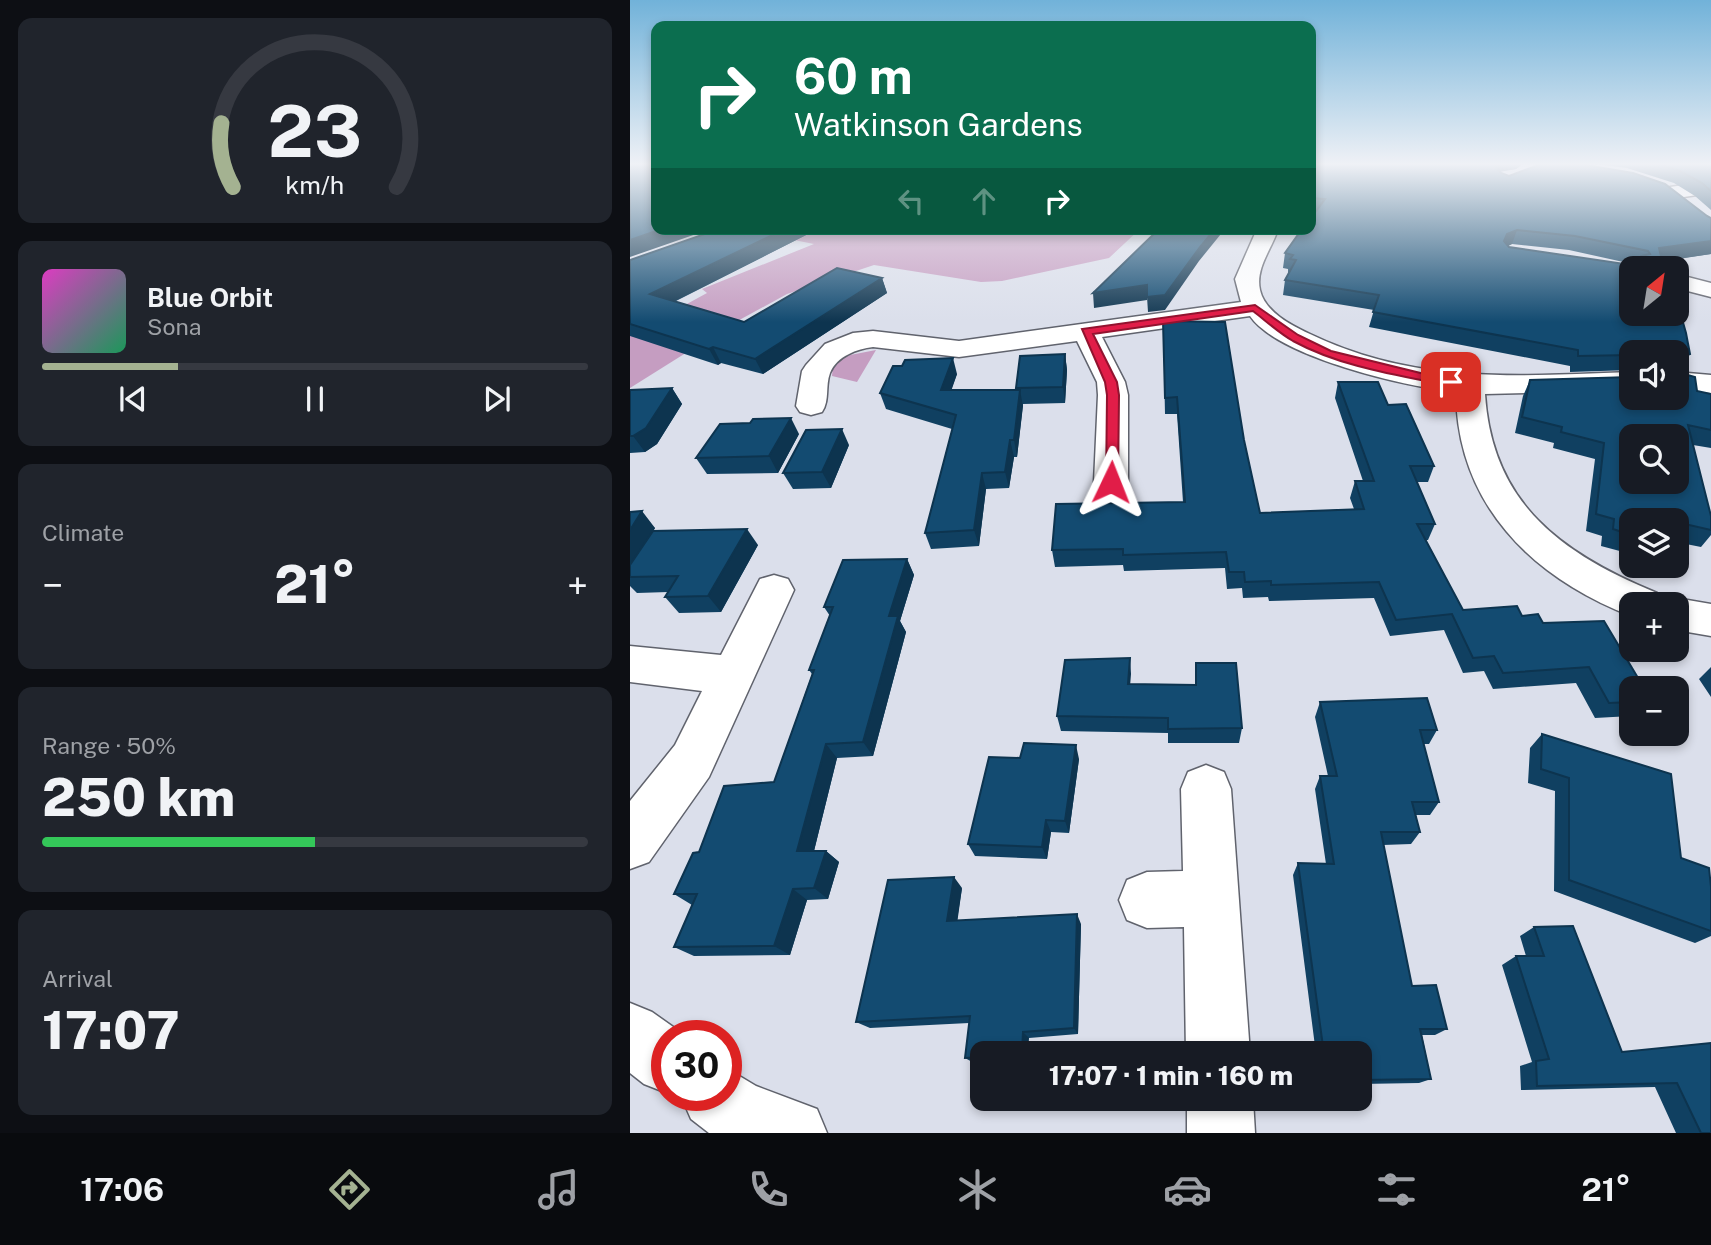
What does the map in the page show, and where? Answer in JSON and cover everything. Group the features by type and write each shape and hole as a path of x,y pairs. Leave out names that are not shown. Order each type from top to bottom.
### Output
{"street":[{"path":"1265,235 1249,266 1247,281 1255,308 1294,337 1327,353 1399,372 1470,385 1619,381"},
{"path":"1689,284 1711,290"},
{"path":"811,406 816,371 835,350 853,341 873,339 959,349 1255,308"},
{"path":"1086,332 1111,382 1111,482"},
{"path":"1689,382 1711,384"},
{"path":"1470,385 1468,415 1477,448 1498,497 1524,531 1561,564 1619,595"},
{"path":"630,843 692,761 736,675 774,590"},
{"path":"1689,616 1711,620"},
{"path":"630,664 657,669 736,675"},
{"path":"1206,789 1217,1041"},
{"path":"1147,900 1211,898"},
{"path":"630,1034 651,1049"},
{"path":"735,1111 793,1133"},
{"path":"1221,1111 1222,1133"}],"shaded area":[{"path":"797,235 1134,235 1109,258 1002,281 981,282 874,265 787,294 732,324 630,388 630,335 707,293 702,289 814,244 789,239"},
{"path":"876,350 857,382 832,376 833,365 845,356"}],"building":[{"path":"630,216 651,216 651,233 630,240"},
{"path":"1316,216 1707,216 1711,218 1711,241 1659,248 1661,256 1641,256 1650,254 1648,251 1575,236 1517,230 1507,234 1504,241 1509,247 1619,263 1619,326 1684,326 1687,340 1619,340 1619,355 1578,356 1578,350 1373,312 1379,295 1285,280 1296,260 1290,259 1293,255 1285,253 1298,235 1316,235"},
{"path":"702,235 773,235 650,294 744,322 837,268 882,278 755,359 713,347 709,349 630,324 630,260"},
{"path":"1153,235 1210,235 1165,295 1147,297 1147,285 1093,293"},
{"path":"1163,321 1225,322 1244,440 1260,513 1364,509 1355,481 1374,481 1338,382 1378,382 1388,405 1406,404 1434,466 1410,466 1435,524 1417,524 1463,610 1517,606 1522,616 1538,614 1543,623 1604,621 1619,646 1619,662 1628,662 1637,676 1619,676 1619,703 1609,703 1589,667 1503,673 1494,656 1473,658 1452,614 1396,620 1379,582 1271,585 1271,581 1245,582 1244,572 1229,572 1226,552 1123,555 1123,549 1052,550 1056,504 1185,502 1177,397 1165,398"},
{"path":"1065,354 1063,387 1016,388 1020,356"},
{"path":"953,358 941,390 1020,390 1014,440 1010,440 1005,472 982,473 974,530 925,533 956,415 880,393 893,366 902,366 905,360"},
{"path":"1689,375 1695,377 1697,391 1711,394 1711,430 1689,424 1619,424 1619,494 1689,494 1689,429 1711,516 1711,530 1689,525 1689,508 1619,508 1619,531 1613,529 1614,519 1596,514 1604,443 1561,432 1562,427 1522,417 1530,380 1619,377 1619,410 1689,410"},
{"path":"672,388 646,428 630,436 630,390"},
{"path":"791,418 769,456 696,458 720,424 750,423 753,419"},
{"path":"842,429 822,472 783,473 806,430"},
{"path":"642,511 630,530 630,512"},
{"path":"747,529 708,596 665,597 678,576 630,577 630,565 653,531"},
{"path":"907,559 889,616 898,616 863,742 826,744 797,851 826,851 814,888 793,889 774,946 674,947 697,894 674,894 693,853 699,852 724,786 774,782 814,670 809,670 833,607 824,607 843,560"},
{"path":"1130,658 1128,684 1196,685 1196,663 1236,663 1242,728 1168,729 1168,718 1057,716 1065,660"},
{"path":"1427,698 1437,730 1420,730 1439,802 1412,802 1420,832 1381,832 1412,986 1436,985 1447,1029 1420,1029 1431,1079 1372,1080 1372,1041 1322,1041 1298,863 1334,864 1320,776 1337,776 1320,702"},
{"path":"1542,734 1671,774 1681,858 1709,868 1711,931 1569,880 1569,778 1541,769"},
{"path":"1024,743 1076,745 1065,821 1046,820 1042,847 968,844 989,757 1020,758"},
{"path":"954,877 947,921 1077,914 1074,1028 1023,1032 1023,1041 970,1041 970,1058 965,1058 970,1016 856,1022 888,880"},
{"path":"1573,926 1622,1052 1711,1043 1711,1133 1701,1133 1677,1083 1537,1086 1536,1061 1549,1059 1516,956 1544,956 1534,927"}],"route":[{"path":"1111,482 1111,382 1086,332 1255,308 1294,337 1327,353 1362,364 1451,382"}]}
